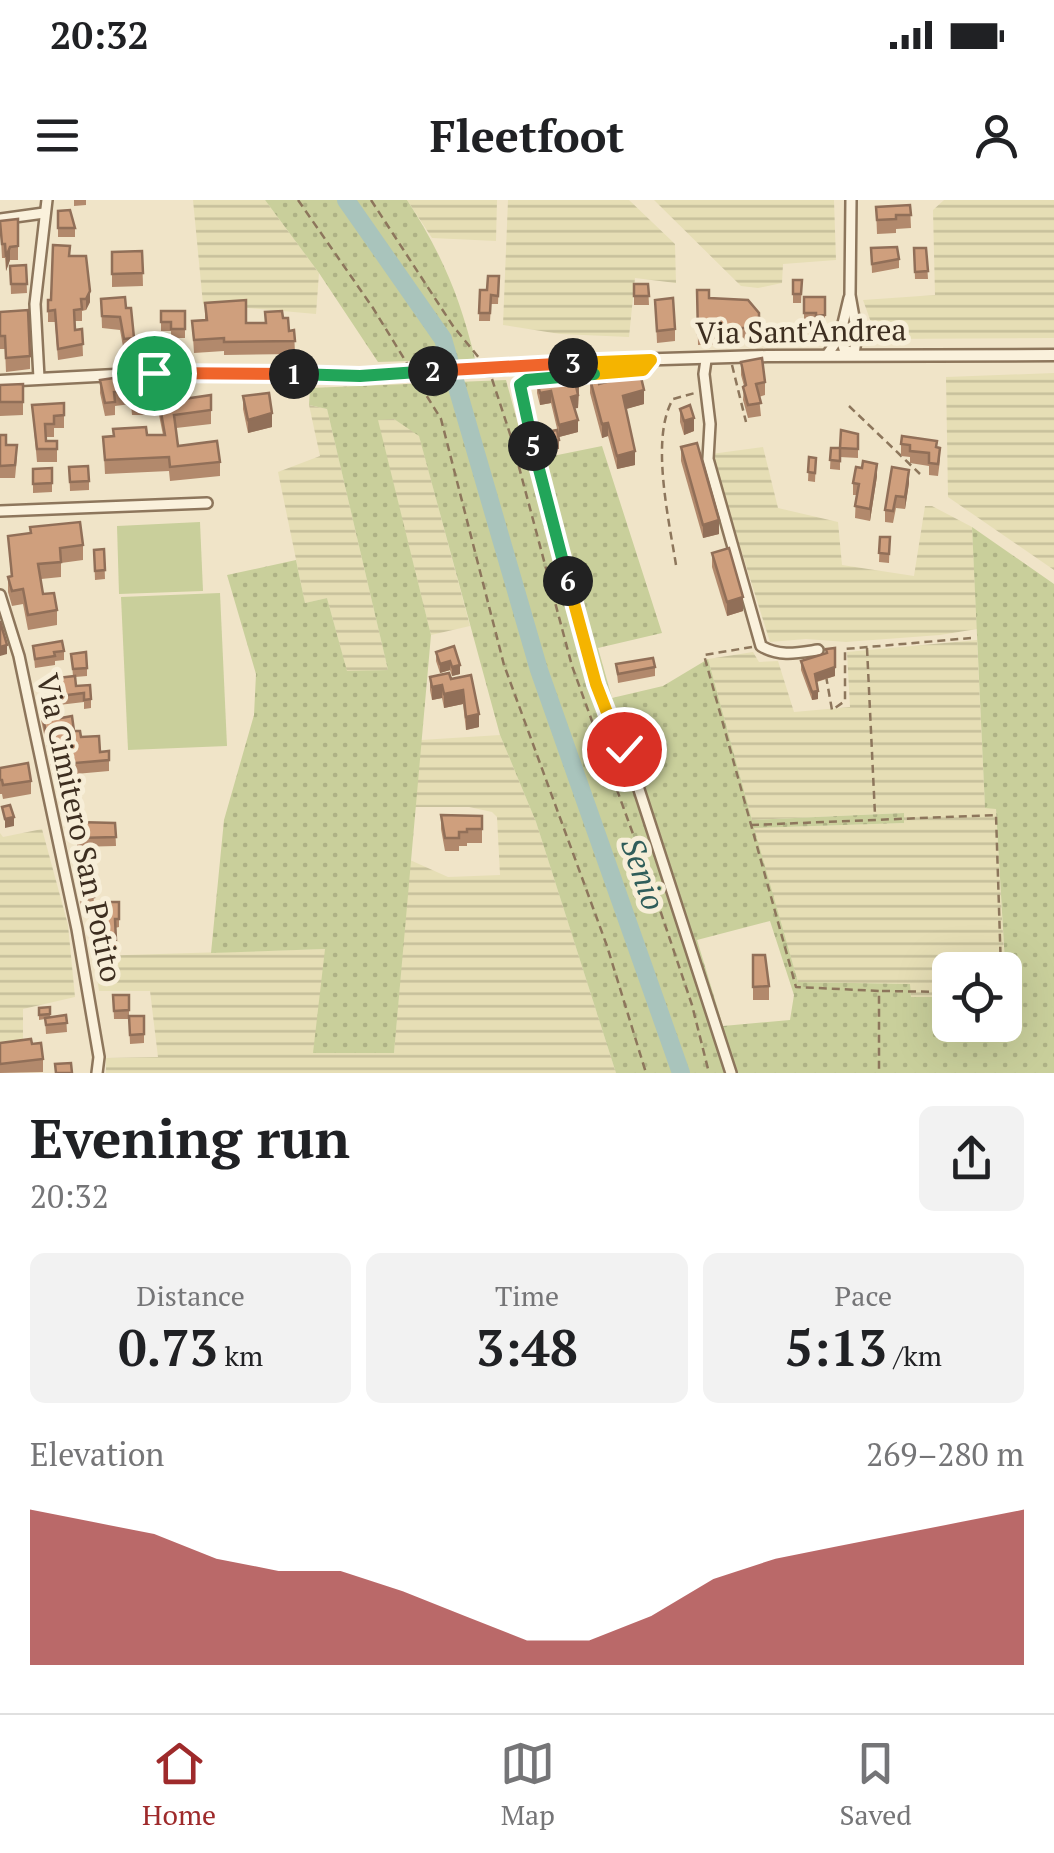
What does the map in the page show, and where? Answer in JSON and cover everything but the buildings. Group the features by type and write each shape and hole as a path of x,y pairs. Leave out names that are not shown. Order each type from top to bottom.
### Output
{"street":[{"path":"38,378 35,304 47,200"},
{"path":"840,336 844,348 854,354 857,334 850,295 852,200"},
{"path":"0,219 44,213"},
{"path":"827,355 840,336 850,295"},
{"path":"857,334 874,355"},
{"name":"Via Sant'Andrea","path":"0,381 154,373 360,376 596,361 854,354 1054,354"},
{"path":"651,360 643,370 527,380 519,389 596,684 633,772 731,1073"},
{"path":"706,360 708,459 762,646 785,654 818,650"},
{"path":"0,511 207,503"},
{"name":"Via Cimitero San Potito","path":"0,595 19,656 77,930 98,1056 97,1073"}],"path":[{"path":"298,200 374,308 441,418 504,664 608,946 646,1073"},
{"path":"371,200 453,326 489,370 511,437 572,666 653,889 692,1006 709,1073"},
{"path":"732,358 746,422"},
{"path":"676,565 662,482 664,416 673,399 706,390"},
{"path":"849,406 920,474"},
{"path":"818,650 825,666 832,710 845,702 845,649 971,638"},
{"path":"762,646 704,655 796,987 932,992"},
{"path":"867,647 875,818"},
{"path":"750,825 996,815 1000,952"},
{"path":"878,1073 879,991"}],"shaded area":[{"path":"193,200 265,200 319,273 316,314 203,304"},
{"path":"407,200 497,200 496,241 432,238"},
{"path":"508,200 629,200 675,244 676,283 635,278 629,337 560,334 503,325"},
{"path":"654,200 834,200 836,260 783,264 782,283 758,288 741,286"},
{"path":"944,200 1054,200 1054,338 877,339 863,300 935,295 933,210"},
{"path":"1054,373 1054,570 948,497 946,377"},
{"path":"309,405 327,409 388,670 347,672 327,598 305,603 278,472 320,456"},
{"path":"377,419 394,419 419,435 470,626 431,635"},
{"path":"763,447 778,508 838,522 842,565 914,576 925,506 972,527 977,629 846,642 770,642 711,454"},
{"path":"977,640 985,807 996,808 1004,952 932,952 932,997 911,997 909,984 798,982 753,828 904,823 903,813 752,820 708,659 753,652 759,662 778,661 794,712 850,707 847,652"},
{"path":"500,735 536,822 616,1073 106,1073 106,1058 158,1057 150,991 99,991 94,956 325,949 394,1053 410,860 448,877 500,875 497,817 492,812 469,807 415,807 421,740"},
{"path":"42,829 68,925 75,997 23,1009 23,1045 0,1050 0,833 3,837"}],"green space":[{"path":"265,200 407,200 448,276 475,359 378,362"},
{"path":"506,380 528,461 602,446 662,633 598,648 612,698 663,686 708,659 752,820 904,813 904,823 754,828 798,982 910,984 911,997 932,997 932,1042 1022,1042 1022,952 1004,952 996,809 985,808 972,527 1054,584 1054,1073 616,1073 536,822 500,735 419,436 394,419 378,420 431,635 394,1053 313,1053 325,949 211,953 224,820 254,715 256,674 227,575 296,560 305,603 327,598 347,671 388,670 327,409 309,405 310,388","holes":["770,921 794,995 790,1020 723,1026 697,940"]},
{"path":"200,522 203,591 119,594 117,526"},
{"path":"220,593 227,746 128,750 121,597"}],"waterway":[{"name":"Senio","path":"346,200 443,339 539,670 681,1073"}],"route":[{"path":"154,373 360,376 651,360 643,370 527,380 519,389 581,633 602,704 624,749"}]}
